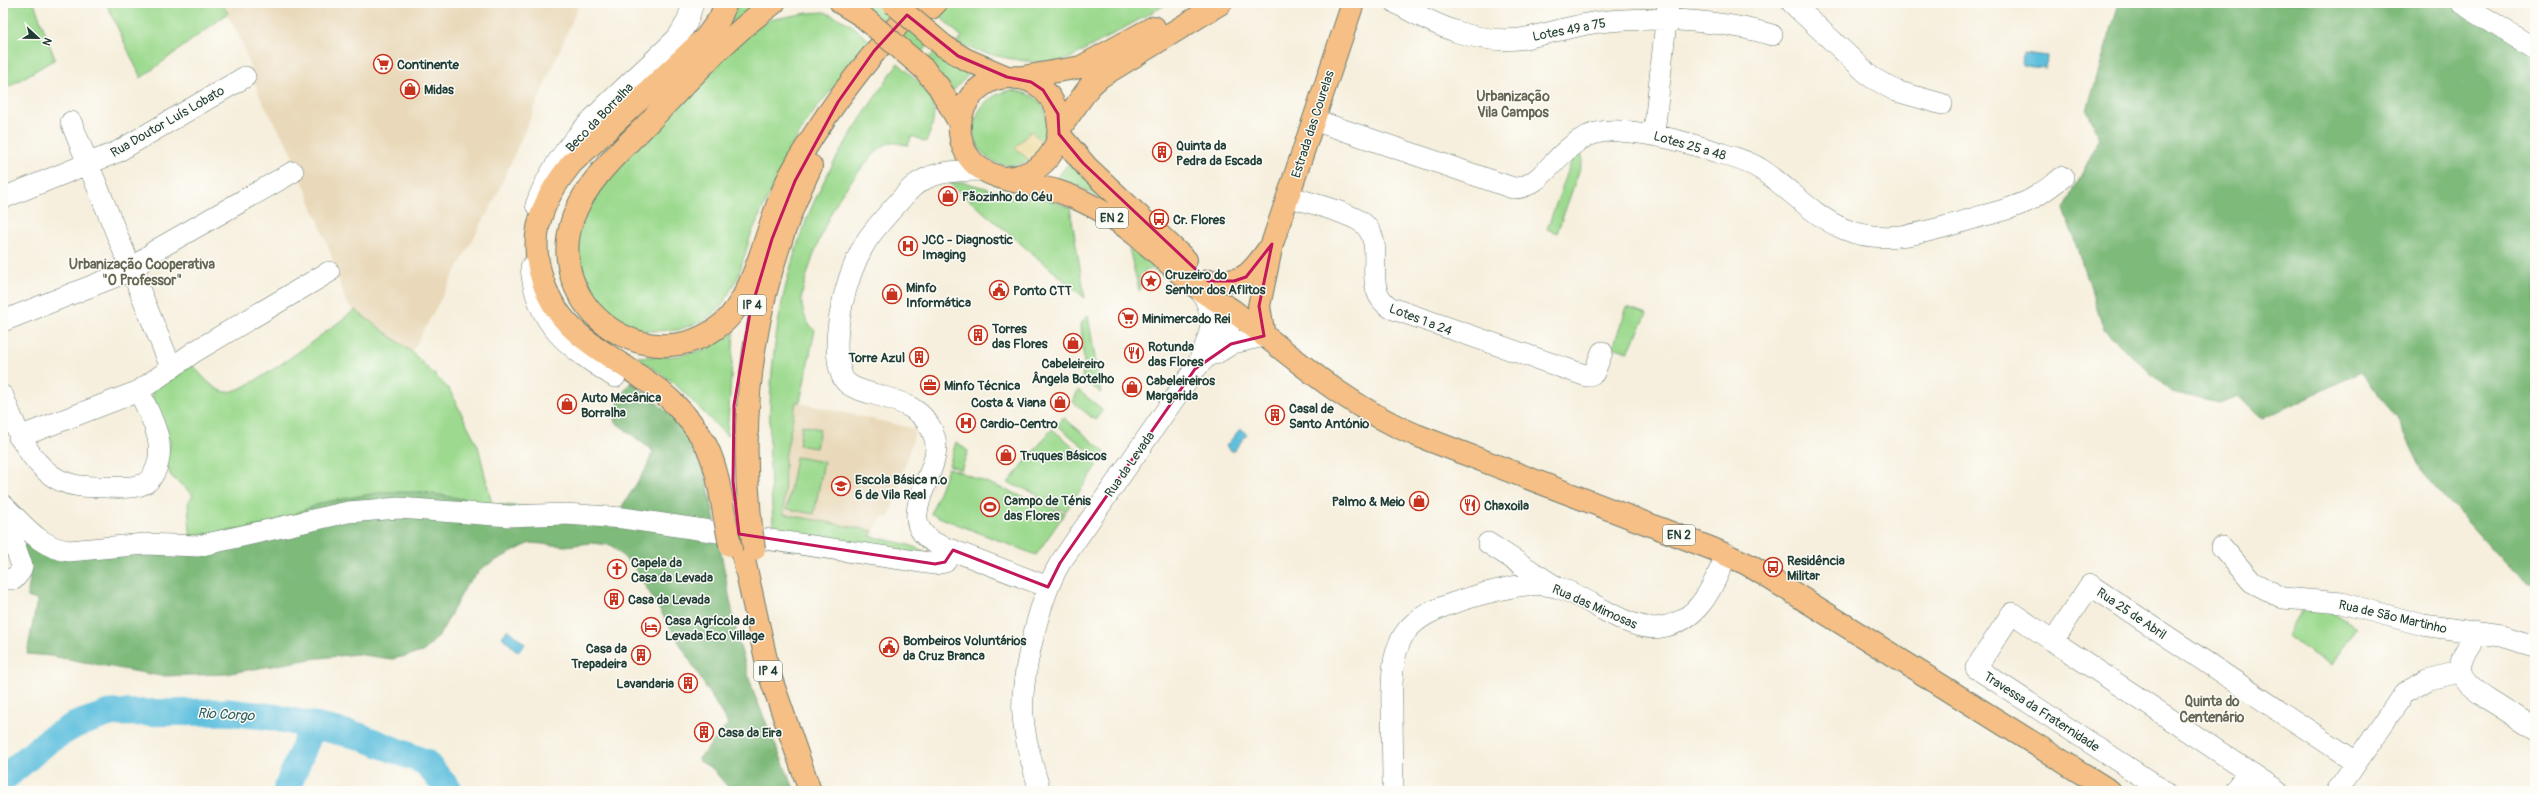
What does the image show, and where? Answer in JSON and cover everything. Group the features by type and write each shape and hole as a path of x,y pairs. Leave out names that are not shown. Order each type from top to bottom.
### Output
{"main road":[{"path":"726,3 720,18 706,37 578,157 559,178 539,218 536,251 545,290 563,320 584,340 658,390 702,438 738,523 742,547"},
{"path":"774,3 745,25 672,97 603,170 580,203 568,237 569,265 579,295 598,321 627,338 644,344 658,345 687,342 711,331 732,314 748,286 774,210 788,179 838,102"},
{"name":"EN 2","path":"841,3 862,16 924,69 938,87 959,122"},
{"name":"EN 2","path":"893,3 958,56 1012,77 1031,82 1043,90 1052,101 1058,114 1059,131 1055,149 1047,161 1035,171 1021,177 1006,178"},
{"path":"1012,77 1089,64 1195,3"},
{"path":"1059,131 1090,86 1100,77 1221,3"},
{"name":"Estrada das Courelas","path":"1272,244 1353,3"},
{"name":"IP 4","path":"738,523 746,461 748,390 758,318 781,238 816,156 844,110 930,4"},
{"name":"IP 4","path":"738,523 734,481 734,405 743,341 772,239 805,160 838,102 874,51 930,4"},
{"name":"EN 2","path":"1012,77 993,80 975,91 963,108 959,122 960,138 964,151 982,170 1058,192 1105,214 1204,285"},
{"name":"EN 2","path":"1059,131 1092,172 1204,285 1264,336 1336,392 1393,425 1727,554 1765,574 2110,791"},
{"path":"1204,285 1230,282 1246,277 1256,267 1272,244"},
{"path":"1264,336 1259,311 1272,244"},
{"path":"1234,311 1254,300 1263,285"},
{"name":"IP 4","path":"742,547 745,613 762,649 782,714 810,791"},
{"name":"IP 4","path":"742,547 770,625 786,684 824,791"}],"street":[{"name":"Beco da Borralha","path":"615,377 562,339 545,316 532,275 530,247 532,220 545,182 561,155 579,134 678,37 687,22 693,3"},
{"name":"Lotes 49 a 75","path":"1396,3 1448,30 1495,39 1524,38 1602,22 1667,12 1739,26 1772,35"},
{"path":"1792,3 1871,77 1896,91 1942,104"},
{"path":"2461,3 2535,49"},
{"path":"1654,134 1667,12"},
{"name":"Rua Doutor Luís Lobato","path":"3,198 126,146 244,77"},
{"name":"Lotes 25 a 48","path":"1314,120 1517,188 1534,181 1571,145 1590,134 1616,131 1654,134 1750,163 1828,221 1852,232 1874,236 1918,233 2013,207 2032,198 2063,177"},
{"path":"71,122 171,367"},
{"path":"982,170 946,172 929,176 921,180 902,198 876,228 862,250 837,328 840,369 847,384 860,390 900,401 922,418 930,428 935,449 919,503 917,520 920,531 928,539 952,550 1048,587"},
{"path":"3,321 132,270 156,250 293,172"},
{"name":"Lotes 1 a 24","path":"1288,196 1349,217 1365,226 1372,241 1375,289 1380,301 1390,308 1587,376 1594,373 1602,352"},
{"path":"19,437 139,391 171,367 329,272"},
{"path":"1195,369 1207,341 1212,324 1210,308 1204,285"},
{"path":"1195,369 1226,336 1234,311"},
{"path":"1195,369 1231,344 1264,336"},
{"name":"Rua da Levada","path":"1040,791 1026,735 1023,708 1028,667 1040,611 1048,587 1060,563 1195,369"},
{"path":"3,396 19,437 44,469 59,481 86,487 142,485 148,482 157,468 160,443 139,391"},
{"path":"3,505 42,542 58,549 75,551 145,544 198,546 348,512 400,508 503,516 565,514 623,518 934,564 945,562 952,550"},
{"path":"3,513 21,563 20,572 7,580"},
{"path":"1488,543 1556,587"},
{"name":"Rua de São Martinho","path":"2222,547 2252,582 2277,596 2294,600 2342,603 2423,625 2508,638 2535,646"},
{"name":"Rua das Mimosas","path":"1393,791 1391,673 1395,650 1406,632 1428,614 1463,600 1518,586 1539,584 1556,587 1637,625 1660,628 1686,619 1697,610 1706,599 1727,554"},
{"name":"Rua 25 de Abril","path":"2053,641 2090,585 2356,762"},
{"name":"Travessa da Fraternidade","path":"2053,641 2012,613 1976,668 2164,791"},
{"path":"2477,633 2464,652 2461,671 2464,680 2470,686 2535,729"},
{"path":"2053,641 2278,791"},
{"path":"2337,791 2404,693 2423,682 2461,671"},
{"path":"2235,791 2248,771"}],"highlighted area":[{"path":"907,15 958,56 1007,77 1031,82 1043,90 1058,114 1059,134 1083,163 1208,281 1234,281 1246,277 1272,244 1259,306 1264,336 1231,344 1195,369 1060,563 1048,587 953,550 945,562 935,564 739,534 733,481 734,405 750,313 772,239 795,181 838,102 874,51"}],"shaded area":[{"path":"221,3 580,3 496,197 412,352 346,303 330,251 290,149 260,98 242,42"},
{"name":"Escola Básica n.º 6 de Vila Real","path":"796,402 916,429 889,518 882,517 873,531 784,514 785,458"}],"green space":[{"path":"3,3 34,3 55,59 3,90"},
{"path":"106,3 221,3 228,13 141,78"},
{"path":"739,3 748,3 753,7 736,24 731,20"},
{"path":"861,3 884,3 931,42 920,54"},
{"path":"950,3 1169,3 1070,58 1059,61 1045,62 997,56 968,48 957,43 962,37 938,15"},
{"path":"2119,3 2482,3 2469,12 2535,55 2535,582 2530,583 2508,567 2424,474 2397,418 2361,372 2262,419 2238,396 2219,403 2171,392 2104,330 2064,209 2100,138 2087,110"},
{"path":"825,12 850,24 872,43 817,107 795,140 751,234 738,277 721,307 703,321 678,330 651,331 639,329 609,315 585,291 576,238 593,191 741,36 769,20 807,13"},
{"path":"938,48 970,73 953,91 927,60"},
{"path":"898,63 918,81 930,97 934,116 931,128 926,142 912,136 908,145 891,142 878,150 871,157 841,195 818,243 802,294 804,314 808,324 815,330 800,402 796,402 785,458 784,514 873,531 870,536 909,545 935,556 774,535 771,489 770,398 780,310 791,267 805,224 824,181 850,136"},
{"path":"1012,90 1033,97 1039,102 1044,108 1047,124 1045,145 1030,131 1030,161 1011,166 991,160 981,151 975,140 974,128 977,115 984,104 996,95"},
{"path":"1581,153 1583,160 1557,233 1547,229 1572,160"},
{"path":"1071,160 1114,205 1112,207 1084,189 1057,178"},
{"path":"962,182 1002,192 1044,198 1070,208 1085,298 949,183"},
{"path":"1129,248 1166,276 1163,277 1158,271 1154,270 1144,271 1139,277 1141,290 1139,291"},
{"path":"1627,307 1647,314 1628,352 1613,347"},
{"path":"355,310 412,352 449,389 478,446 492,504 422,492 191,543 188,503 193,495 171,476 166,463 170,441 155,414 151,390 192,365 208,382 218,389 228,392 240,389 292,357"},
{"path":"1088,315 1101,393 1082,378 1084,361 1081,324"},
{"path":"734,333 727,436 673,382 636,357 677,356 707,349"},
{"path":"631,382 664,409 682,428 704,464 737,636 754,694 795,791 731,791 713,769 698,760 728,724 634,567 611,545 591,543 565,546 530,543 485,566 467,584 439,636 423,652 392,659 356,654 311,659 225,674 161,676 51,656 27,654 37,600 27,597 30,579 19,537 66,554 262,526 325,502 383,492 422,492 492,504 550,509 619,511 646,469 653,451 614,421 620,397"},
{"path":"1078,390 1103,410 1095,420 1073,402"},
{"path":"1063,417 1105,452 1099,460 1057,425"},
{"path":"802,425 820,429 816,448 799,445"},
{"path":"1052,429 1097,466 1066,511 1037,499 1038,494 1008,483"},
{"path":"956,442 968,451 961,470 949,465"},
{"path":"796,457 824,462 814,514 787,509"},
{"path":"948,468 1065,513 1036,555 931,514"},
{"path":"2303,608 2327,608 2356,627 2332,665 2286,636"}],"sand":[{"path":"1031,131 1045,145 1030,161 1015,148"}],"water":[{"path":"2023,53 2047,56 2046,68 2022,66"},
{"path":"1240,429 1247,434 1233,452 1226,446"},
{"path":"508,629 525,644 518,652 502,637"}],"waterway":[{"name":"Rio Corgo","path":"3,779 49,740 75,725 110,713 228,712 273,717 359,736 425,762 450,791"},
{"path":"286,791 313,725"}],"place":[{"name":"Continente","path":"383,64"},
{"name":"Midas","path":"410,89"},
{"name":"Quinta da Pedra da Escada","path":"1162,152"},
{"name":"Pãozinho do Céu","path":"948,196"},
{"name":"Cr. Flores","path":"1159,219"},
{"name":"JCC - Diagnostic Imaging","path":"908,246"},
{"name":"Cruzeiro do Senhor dos Aflitos","path":"1151,281"},
{"name":"Ponto CTT","path":"999,290"},
{"name":"Minfo Informática","path":"892,294"},
{"name":"Minimercado Rei","path":"1128,318"},
{"name":"Torres das Flores","path":"978,335"},
{"name":"Cabeleireiro Ângela Botelho","path":"1073,343"},
{"name":"Rotunda das Flores","path":"1134,353"},
{"name":"Torre Azul","path":"919,357"},
{"name":"Minfo Técnica","path":"930,385"},
{"name":"Cabeleireiros Margarida","path":"1132,387"},
{"name":"Costa & Viana","path":"1060,402"},
{"name":"Auto Mecânica Borralha","path":"567,404"},
{"name":"Casal de Santo António","path":"1275,415"},
{"name":"Cardio-Centro","path":"966,423"},
{"name":"Truques Básicos","path":"1006,455"},
{"name":"Escola Básica n.º 6 de Vila Real","path":"841,486"},
{"name":"Palmo & Meio","path":"1419,501"},
{"name":"Chaxoila","path":"1470,505"},
{"name":"Campo de Ténis das Flores","path":"990,507"},
{"name":"Residência Militar","path":"1773,567"},
{"name":"Capela da Casa da Levada","path":"617,569"},
{"name":"Casa da Levada","path":"614,599"},
{"name":"Casa Agrícola da Levada Eco Village","path":"651,627"},
{"name":"Bombeiros Voluntários da Cruz Branca","path":"889,647"},
{"name":"Casa da Trepadeira","path":"641,655"},
{"name":"Lavandaria","path":"688,683"},
{"name":"Casa da Eira","path":"704,732"}],"district":[{"name":"Urbanização Vila Campos","path":"1513,104"},
{"name":"Urbanização Cooperativa \"O Professor\"","path":"142,272"},
{"name":"Quinta do Centenário","path":"2212,710"}]}
